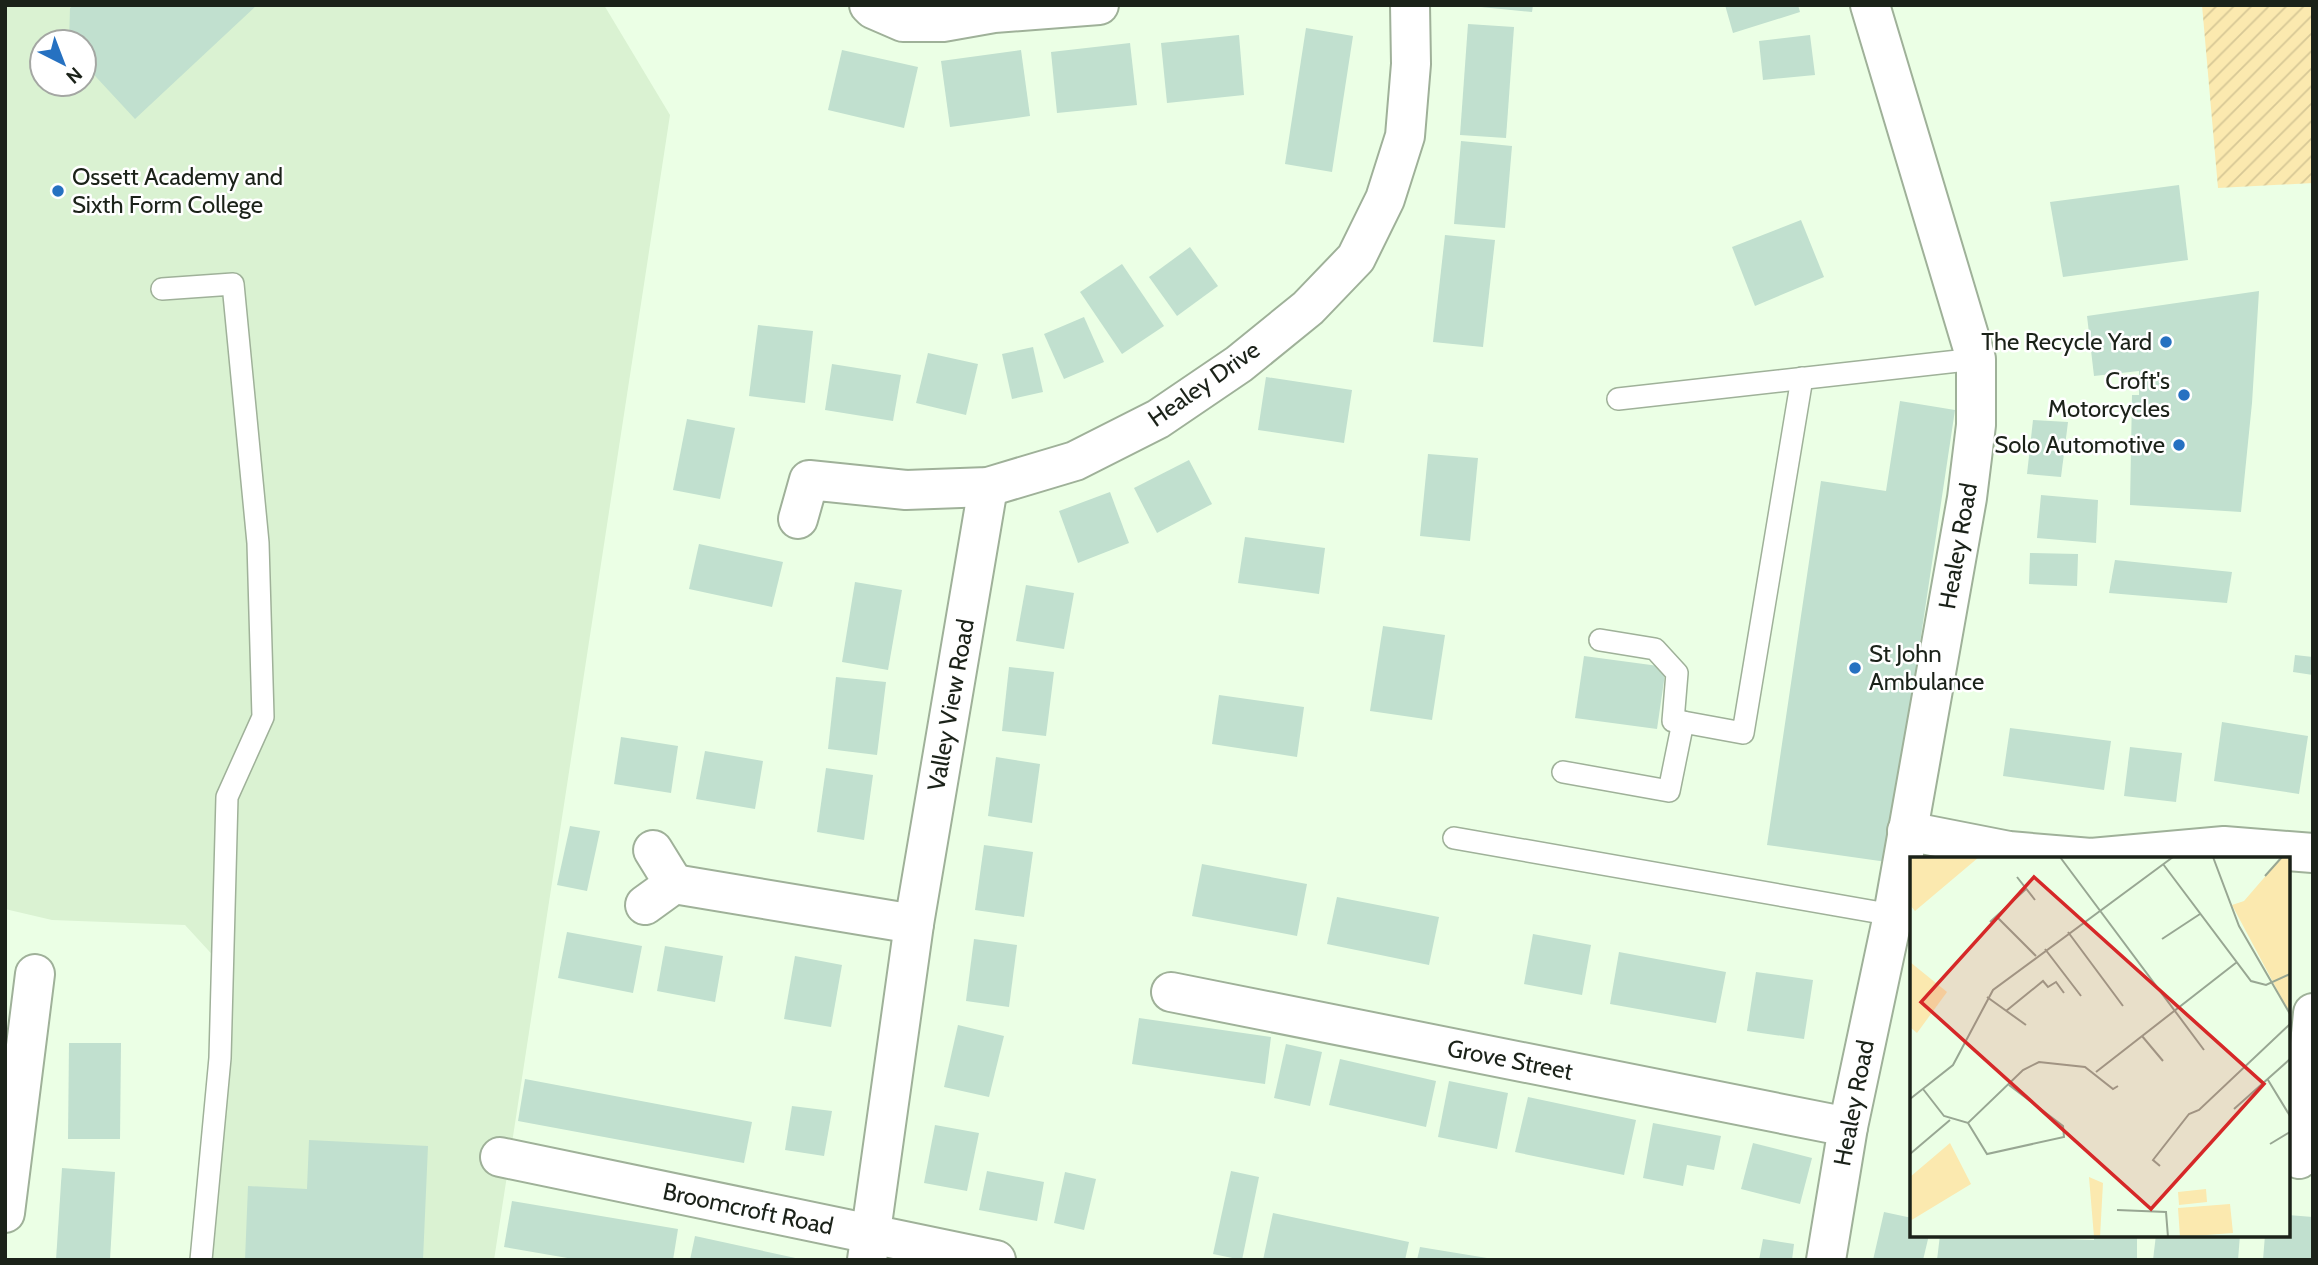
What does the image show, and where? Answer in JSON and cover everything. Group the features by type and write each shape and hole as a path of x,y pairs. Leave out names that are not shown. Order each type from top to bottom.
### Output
{"street":[{"path":"869,5 904,22 943,22 994,13 1099,5"},
{"name":"Healey Drive","path":"798,519 809,480 906,490 988,487 1075,461 1158,419 1239,364 1308,308 1356,258 1385,199 1405,136 1411,64 1410,5"},
{"name":"Healey Road","path":"1826,1260 1848,1127 1893,915 1968,498 1976,425 1976,359 1870,5"},
{"name":"Valley View Road","path":"870,1247 914,924 988,487"},
{"path":"1907,831 2008,851 2079,857"},
{"path":"2102,857 2224,846 2313,853"},
{"path":"653,850 660,895 914,924"},
{"path":"5,1213 35,974"},
{"name":"Grove Street","path":"1171,992 1848,1127"},
{"path":"2300,1160 2313,1013"},
{"name":"Broomcroft Road","path":"500,1157 870,1247 996,1260"}],"lane":[{"path":"162,289 233,284 258,543 263,717 228,797 220,1058 201,1260"},
{"path":"1618,398 1976,359"},
{"path":"1600,640 1655,649 1662,654 1677,673 1673,721 1743,733 1802,378"},
{"path":"1563,772 1669,791 1683,722"},
{"path":"1454,838 1893,915"}],"shaded area":[{"path":"5,5 604,5 670,115 494,1260 203,1260 231,975 185,925 52,920 5,909"},
{"path":"2202,5 2313,5 2313,183 2218,188"}],"building":[{"path":"74,5 257,5 135,119 98,79 98,28 69,28 70,8"},
{"path":"1481,5 1533,5 1532,12"},
{"path":"1725,5 1798,5 1800,12 1733,33"},
{"path":"1468,24 1514,27 1506,138 1460,135"},
{"path":"1306,28 1353,36 1332,172 1285,164"},
{"path":"1239,35 1244,95 1167,103 1161,43"},
{"path":"1810,35 1815,75 1763,80 1759,41"},
{"path":"1130,43 1137,105 1057,113 1051,52"},
{"path":"842,50 918,67 904,128 828,110"},
{"path":"1021,50 1030,116 950,127 941,61"},
{"path":"1461,141 1512,146 1505,228 1454,224"},
{"path":"2179,185 2188,260 2063,277 2050,202"},
{"path":"1801,220 1824,277 1755,306 1732,247"},
{"path":"1445,235 1495,240 1483,347 1433,342"},
{"path":"1190,247 1218,286 1177,316 1149,277"},
{"path":"1122,264 1164,326 1122,354 1080,292"},
{"path":"2259,291 2252,403 2241,512 2130,505 2132,395 2139,395 2139,371 2094,376 2087,316"},
{"path":"1084,317 1104,362 1064,379 1044,334"},
{"path":"758,325 813,331 805,403 749,396"},
{"path":"1033,347 1043,392 1012,399 1002,354"},
{"path":"928,353 978,364 966,415 916,403"},
{"path":"832,364 901,375 893,421 825,410"},
{"path":"1266,377 1352,390 1344,443 1258,430"},
{"name":"St John Ambulance","path":"1900,401 1955,410 1887,862 1767,845 1821,481 1886,491"},
{"path":"687,419 735,428 720,499 673,490"},
{"path":"2033,420 2068,422 2061,477 2027,474"},
{"path":"1428,454 1478,458 1470,541 1420,536"},
{"path":"1189,460 1212,504 1157,533 1134,488"},
{"path":"1110,492 1129,543 1078,563 1059,511"},
{"path":"2041,495 2098,500 2096,543 2037,538"},
{"path":"1245,537 1325,548 1319,594 1238,583"},
{"path":"699,544 783,562 772,607 689,589"},
{"path":"2030,553 2078,554 2077,586 2029,584"},
{"path":"2115,560 2232,572 2227,603 2109,593"},
{"path":"855,582 902,590 888,670 842,662"},
{"path":"1026,585 1074,593 1064,649 1016,641"},
{"path":"1383,626 1445,635 1432,720 1370,711"},
{"path":"2295,655 2313,657 2313,675 2293,672"},
{"path":"1584,656 1666,667 1657,729 1575,718"},
{"path":"1009,667 1054,672 1046,736 1002,731"},
{"path":"836,677 886,682 877,755 828,749"},
{"path":"1219,695 1304,707 1297,757 1212,744"},
{"path":"2222,722 2308,736 2299,794 2214,781"},
{"path":"2010,728 2111,741 2104,790 2003,776"},
{"path":"621,737 678,746 671,793 614,784"},
{"path":"2130,747 2182,753 2176,802 2124,796"},
{"path":"705,751 763,761 755,809 696,799"},
{"path":"996,757 1040,764 1032,823 988,816"},
{"path":"826,768 873,775 864,840 817,832"},
{"path":"570,826 600,831 587,891 557,885"},
{"path":"984,845 1033,852 1024,917 975,910"},
{"path":"1202,864 1307,884 1297,936 1192,916"},
{"path":"1337,897 1439,917 1429,965 1327,944"},
{"path":"567,932 642,946 633,993 558,978"},
{"path":"1533,934 1591,945 1582,995 1524,984"},
{"path":"974,939 1017,945 1009,1007 966,1001"},
{"path":"665,946 723,956 715,1002 657,991"},
{"path":"1619,952 1726,972 1716,1023 1610,1004"},
{"path":"795,956 842,965 831,1027 784,1019"},
{"path":"1756,972 1813,980 1804,1039 1747,1031"},
{"path":"1139,1018 1271,1037 1265,1084 1132,1064"},
{"path":"958,1025 1004,1036 989,1097 944,1087"},
{"path":"69,1043 121,1043 120,1139 68,1139"},
{"path":"1286,1044 1322,1052 1310,1106 1274,1098"},
{"path":"1340,1059 1436,1081 1426,1127 1329,1105"},
{"path":"525,1079 752,1122 744,1163 518,1121"},
{"path":"1449,1081 1508,1093 1497,1149 1438,1137"},
{"path":"1528,1097 1636,1120 1624,1175 1515,1152"},
{"path":"792,1106 832,1111 824,1156 785,1150"},
{"path":"1653,1123 1721,1136 1714,1170 1687,1165 1683,1186 1643,1178"},
{"path":"935,1125 979,1133 967,1191 924,1183"},
{"path":"309,1140 428,1146 423,1260 245,1260 248,1186 307,1189"},
{"path":"1753,1143 1812,1158 1800,1204 1741,1189"},
{"path":"62,1168 115,1172 110,1260 56,1260"},
{"path":"987,1171 1044,1182 1037,1221 979,1210"},
{"path":"1231,1171 1259,1177 1242,1260 1213,1254"},
{"path":"1065,1172 1096,1179 1084,1230 1054,1223"},
{"path":"512,1201 678,1229 673,1260 579,1260 504,1247"},
{"path":"1884,1212 1910,1218 1910,1237 1929,1237 1923,1260 1873,1260"},
{"path":"1273,1213 1409,1242 1405,1260 1263,1260"},
{"path":"2290,1215 2313,1217 2313,1260 2263,1260 2265,1237 2290,1237"},
{"path":"695,1236 800,1259 800,1260 690,1260"},
{"path":"1940,1237 2094,1240 2094,1237 2137,1237 2137,1260 1937,1260"},
{"path":"2156,1237 2240,1237 2238,1260 2153,1260"},
{"path":"1763,1239 1794,1244 1792,1260 1759,1260"},
{"path":"1420,1247 1487,1258 1487,1260 1417,1260"}],"place":[{"name":"Ossett Academy and Sixth Form College","path":"58,191"},
{"name":"The Recycle Yard","path":"2166,342"},
{"name":"Croft's Motorcycles","path":"2184,395"},
{"name":"Solo Automotive","path":"2179,445"},
{"name":"St John Ambulance","path":"1855,668"}]}
